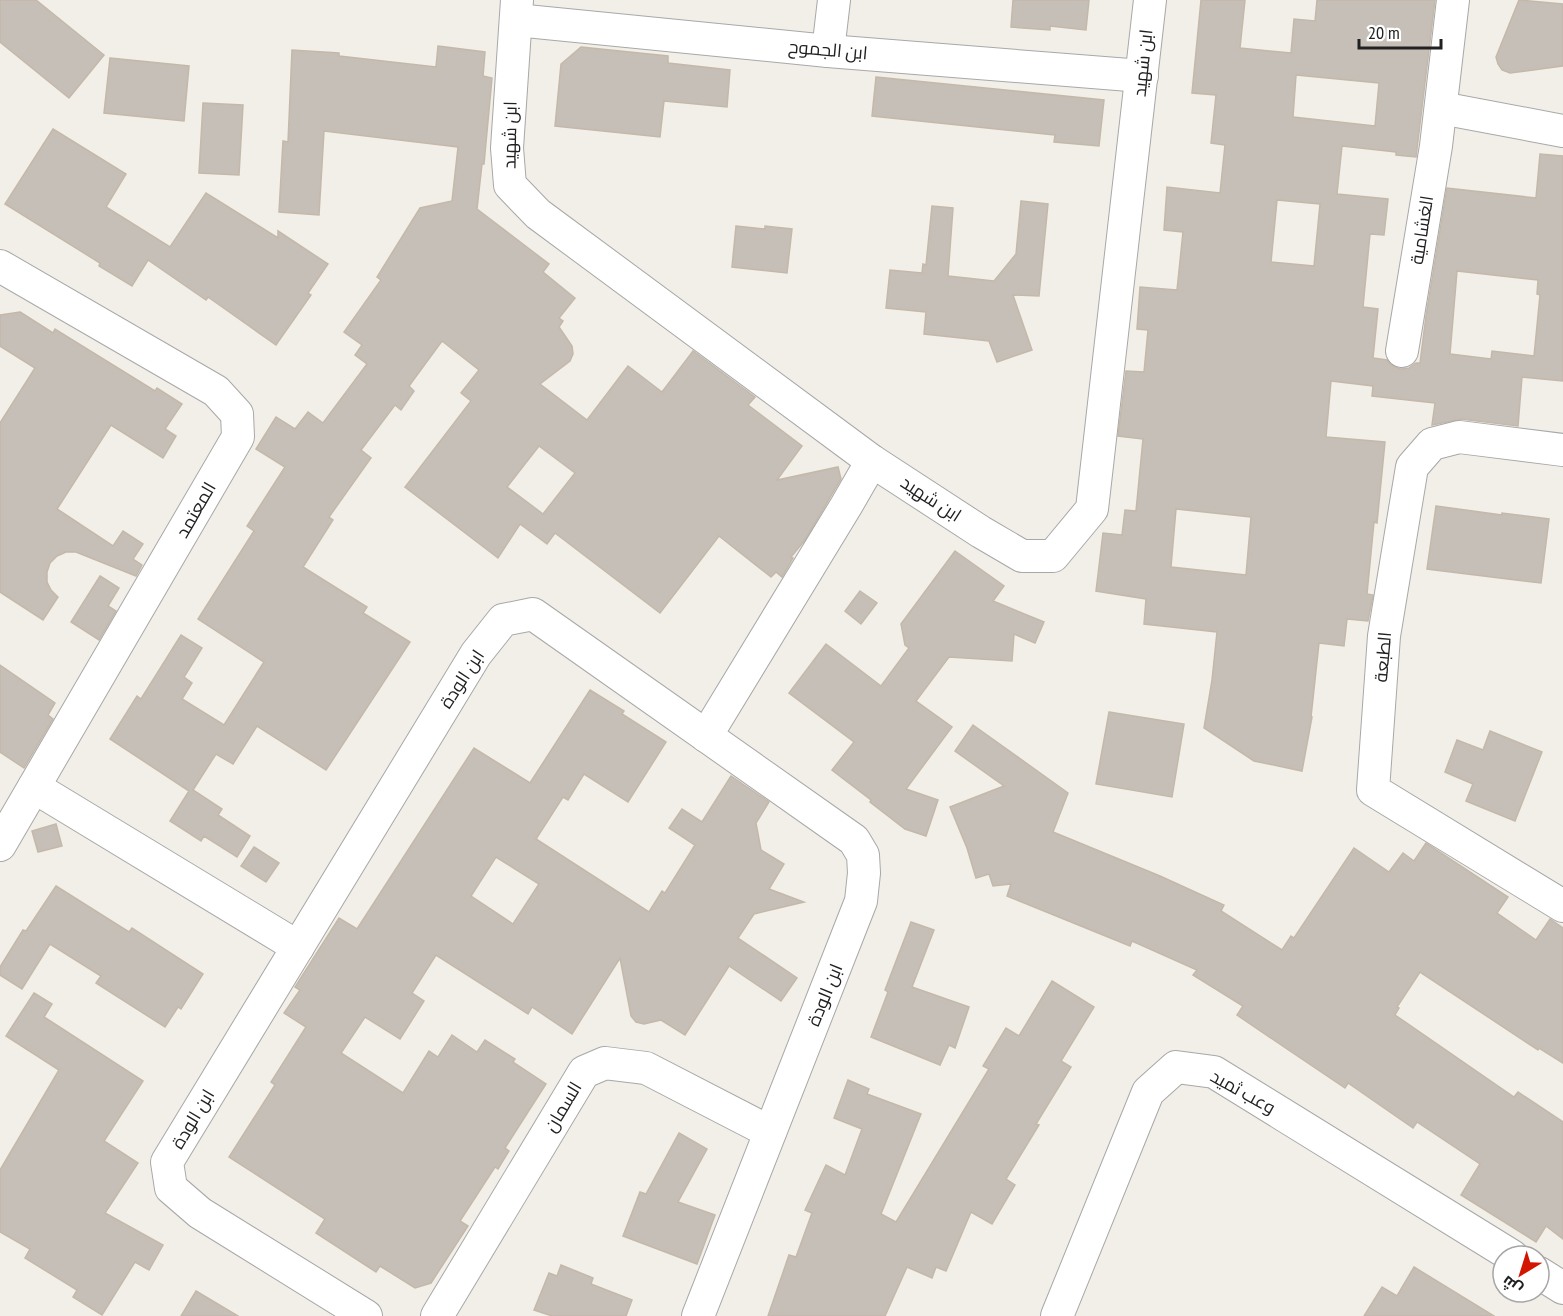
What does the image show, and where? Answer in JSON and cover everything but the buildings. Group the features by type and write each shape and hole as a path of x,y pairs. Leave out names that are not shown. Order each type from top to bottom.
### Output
{"street":[{"path":"828,51 834,0"},
{"name":"ابن شهيد","path":"516,10 507,147 510,185 538,214 872,461 1022,556 1053,556 1092,509 1150,0"},
{"name":"الغشامية","path":"1402,351 1436,146 1454,0"},
{"name":"ابن الجموح","path":"516,10 828,51 1142,76"},
{"path":"1441,108 1563,131"},
{"name":"المعتمد","path":"0,266 216,391 237,414 238,437 0,845"},
{"name":"الطبعة","path":"1563,450 1459,437 1431,444 1412,467 1384,636 1374,790 1563,906"},
{"path":"706,736 872,461"},
{"name":"ابن الودة","path":"366,1316 200,1213 171,1188 167,1162 476,654 503,620 533,614 854,840 863,855 861,902 698,1316"},
{"path":"34,787 298,947"},
{"name":"السمان","path":"437,1316 584,1072 605,1063 646,1068 770,1132"},
{"name":"وعب ثميد","path":"1057,1316 1148,1092 1176,1067 1214,1072 1493,1244"}]}
